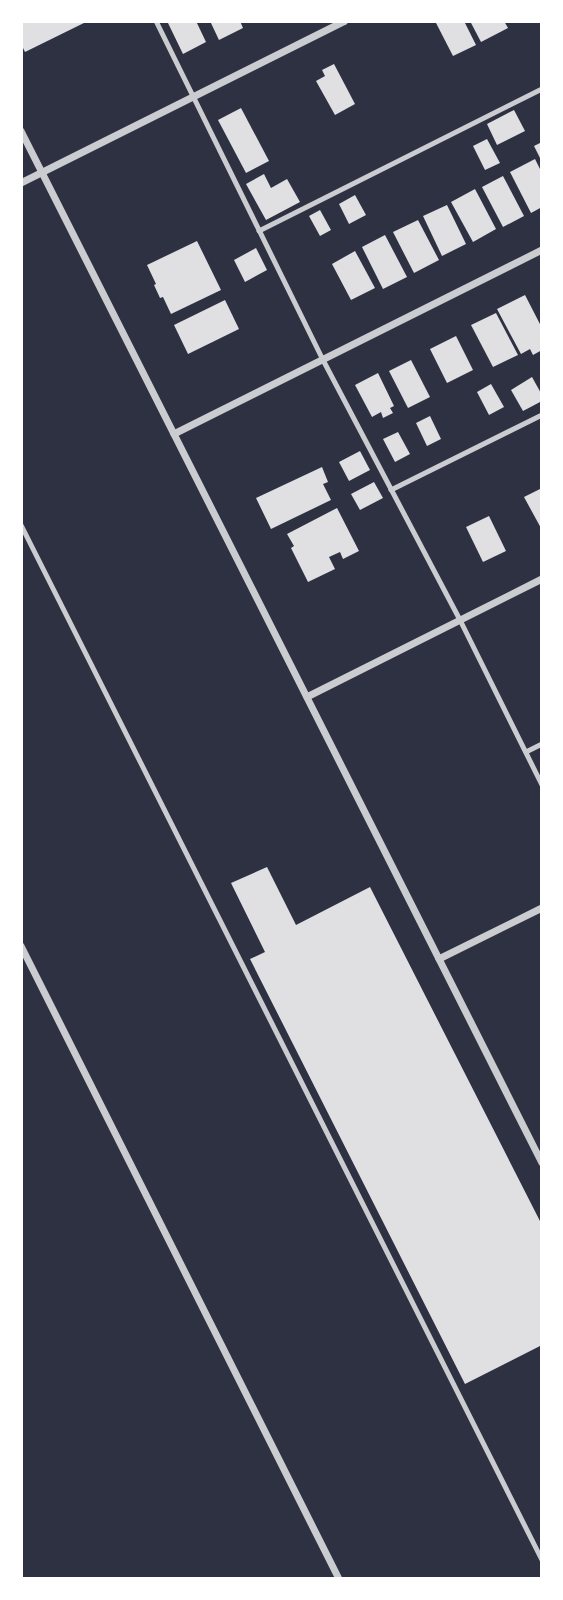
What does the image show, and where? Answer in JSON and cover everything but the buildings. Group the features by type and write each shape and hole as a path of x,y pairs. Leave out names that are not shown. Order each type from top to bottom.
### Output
{"street":[{"path":"21,183 345,21"},
{"path":"21,131 542,1163"},
{"path":"174,434 542,250"},
{"path":"307,697 542,579"},
{"path":"439,959 542,908"},
{"path":"21,946 339,1579"}],"lane":[{"path":"156,21 323,360 460,620 542,785"},
{"path":"259,231 542,89"},
{"path":"391,490 542,415"},
{"path":"21,526 542,1560"},
{"path":"526,752 542,744"}]}
